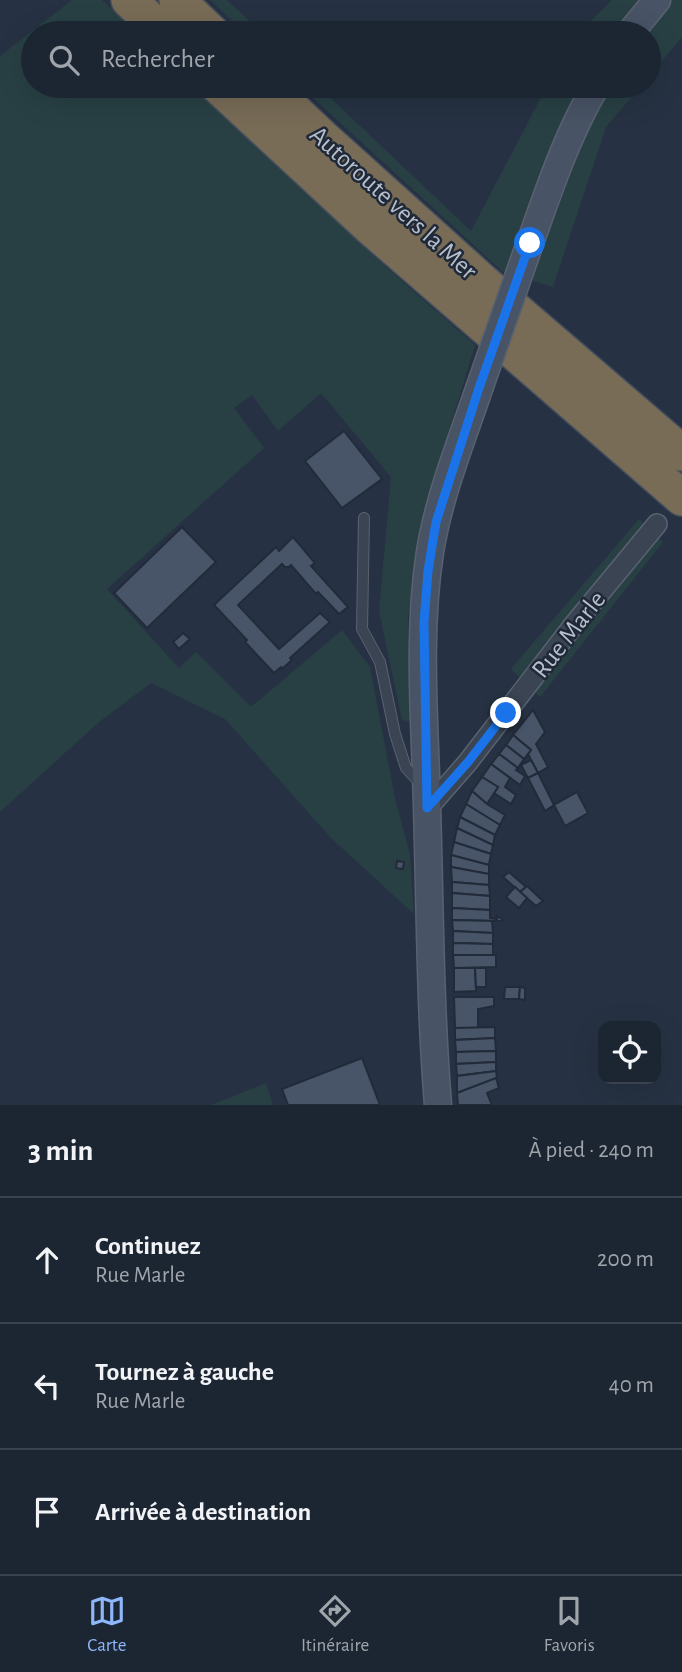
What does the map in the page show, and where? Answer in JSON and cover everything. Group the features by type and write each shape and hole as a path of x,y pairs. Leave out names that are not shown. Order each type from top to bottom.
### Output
{"highway":[{"path":"129,0 151,21"},
{"path":"177,0 199,21"},
{"path":"231,98 391,245 682,498"},
{"name":"Autoroute vers la Mer","path":"281,98 483,282 682,453"}],"main road":[{"path":"640,21 657,0"},
{"path":"438,1105 433,1033 424,648 428,571 436,522 479,388 568,142 589,98"}],"street":[{"name":"Rue Marle","path":"427,799 468,762 576,622 657,524"}],"lane":[{"path":"364,518 362,629 380,662 395,734 406,768 427,799"}],"green space":[{"path":"72,0 102,0 124,21 45,21"},
{"path":"210,0 227,0 249,21 232,21"},
{"path":"612,0 682,0 682,37 661,62 661,21 591,21"},
{"path":"21,40 21,98 206,98 388,269 475,345 444,447 408,616 411,722 402,720 379,611 391,477 321,393 278,431 252,395 234,408 264,448 107,589 179,668 196,652 251,707 342,630 370,667 395,798 410,855 414,914 331,838 225,719 151,683 99,722 0,812 0,56"},
{"path":"313,98 331,98 471,231 541,98 631,98 606,127 553,287 503,272"},
{"path":"639,519 663,542 540,697 511,669"},
{"path":"266,1083 273,1105 211,1105"}],"building":[{"path":"344,431 382,479 342,508 305,461"},
{"path":"182,527 216,562 147,628 114,593"},
{"path":"293,537 315,563 311,566 348,607 339,614 318,592 316,594 291,565 285,567 282,564 238,605 279,649 320,613 330,622 290,658 292,660 274,673 214,605 276,547 279,551"},
{"path":"183,633 190,639 179,649 173,642"},
{"path":"533,710 545,732 536,744 548,767 538,773 528,754 531,750 513,735"},
{"path":"513,735 531,750 524,759 506,745"},
{"path":"506,745 524,759 518,768 499,754"},
{"path":"499,754 525,776 520,785 491,764"},
{"path":"531,760 538,773 528,778 521,765"},
{"path":"491,764 510,778 505,787 516,795 511,804 494,793 498,787 482,777"},
{"path":"538,773 554,805 545,811 528,778"},
{"path":"482,777 498,787 487,804 472,791"},
{"path":"472,791 505,815 500,825 466,804"},
{"path":"577,792 588,813 565,826 554,805"},
{"path":"466,804 500,825 495,835 460,817"},
{"path":"460,817 495,835 493,845 457,828"},
{"path":"457,828 493,845 491,854 454,842"},
{"path":"454,842 491,854 489,865 451,855"},
{"path":"451,855 489,865 489,874 451,867"},
{"path":"397,861 404,862 403,869 396,868"},
{"path":"451,867 489,874 489,885 452,882"},
{"path":"509,872 526,887 520,892 503,877"},
{"path":"452,882 489,885 490,896 452,893"},
{"path":"527,886 543,901 536,906 520,892"},
{"path":"515,887 527,898 519,908 506,897"},
{"path":"452,893 490,896 490,910 452,908"},
{"path":"452,908 490,910 490,918 497,919 497,916 502,921 452,920"},
{"path":"452,920 492,921 493,933 453,931"},
{"path":"453,931 493,933 493,944 453,943"},
{"path":"453,943 493,944 493,955 453,955"},
{"path":"453,955 496,955 496,967 454,968"},
{"path":"454,968 475,968 476,991 454,992"},
{"path":"475,968 486,968 486,987 476,987"},
{"path":"505,987 520,987 519,999 504,999"},
{"path":"520,987 525,988 525,1000 519,999"},
{"path":"454,997 494,997 494,1006 478,1009 478,1028 455,1028"},
{"path":"495,1027 495,1038 455,1040 455,1028"},
{"path":"495,1038 496,1051 456,1052 455,1040"},
{"path":"496,1051 496,1062 456,1064 456,1052"},
{"path":"362,1058 380,1105 288,1105 282,1089"},
{"path":"496,1062 496,1071 457,1076 456,1064"},
{"path":"496,1071 497,1078 457,1093 457,1076"},
{"path":"496,1078 499,1088 487,1093 492,1105 458,1105 457,1093"}],"route":[{"path":"506,713 468,762 427,808 424,622 436,522 530,243"}]}
